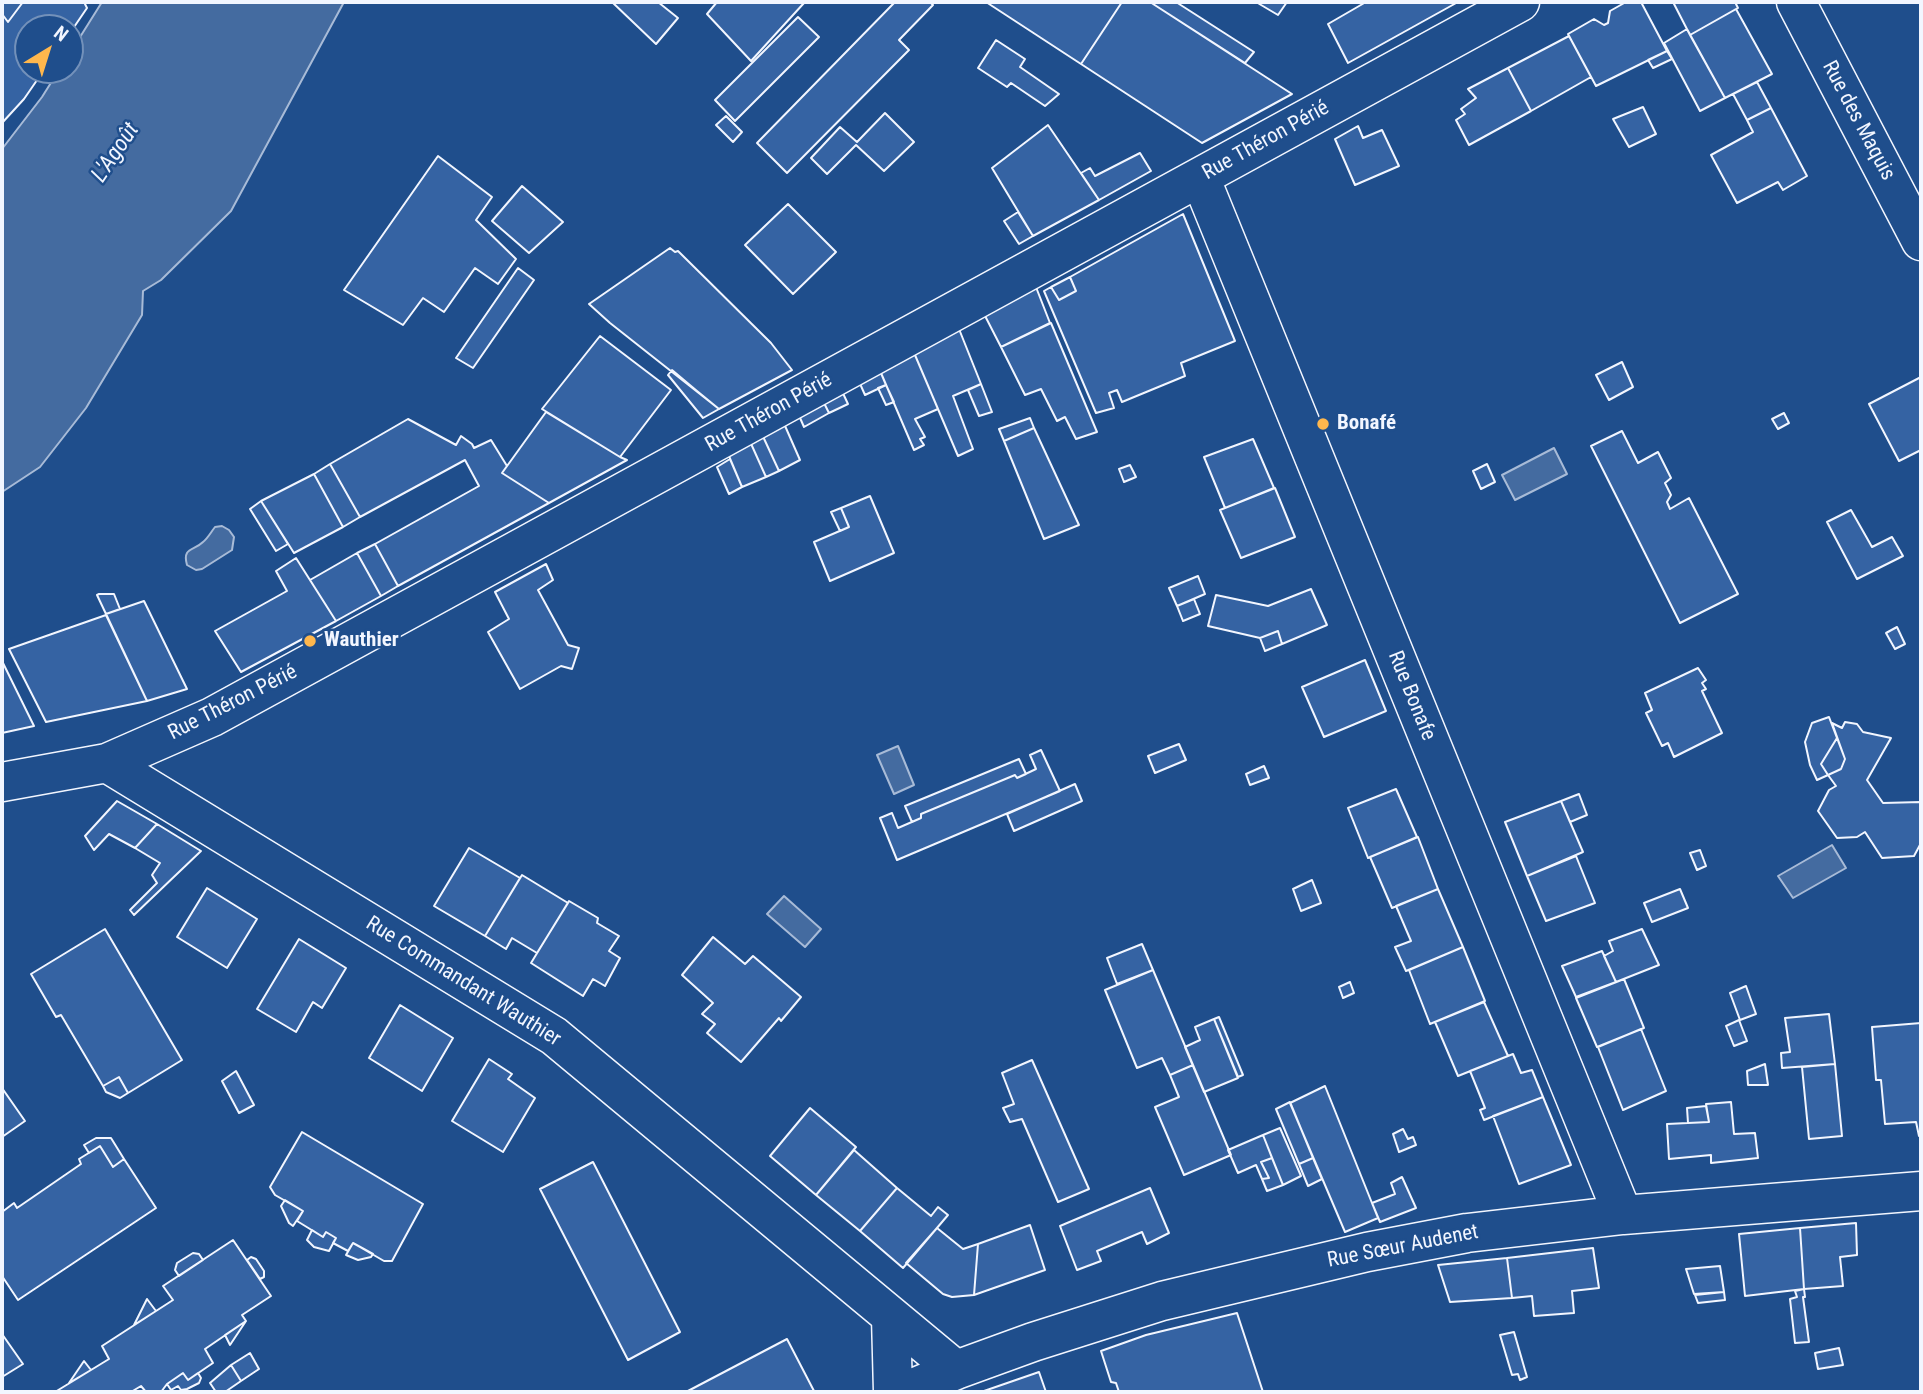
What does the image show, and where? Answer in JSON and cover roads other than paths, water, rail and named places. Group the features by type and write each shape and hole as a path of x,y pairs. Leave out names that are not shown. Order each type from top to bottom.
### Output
{"street":[{"name":"Rue Théron Périé","path":"2,782 107,763 212,717 1520,2"},
{"name":"Rue des Maquis","path":"1796,2 1921,241"},
{"name":"Rue Bonafe","path":"1200,177 1623,1215"},
{"name":"Rue Commandant Wauthier","path":"107,763 554,1036 956,1370"},
{"name":"Rue Sœur Audenet","path":"904,1392 1033,1342 1162,1301 1367,1252 1468,1233 1623,1215 1921,1191"},
{"path":"891,1317 893,1392"}],"water":[{"name":"L'Agoût","path":"102,2 344,2 231,211 161,280 143,291 142,315 86,408 40,467 2,492 2,149 50,84 84,84 84,31"},
{"path":"1554,448 1567,474 1515,500 1502,475"},
{"path":"222,526 234,537 232,550 202,569 196,570 187,565 187,552 200,545 215,527"},
{"path":"898,746 914,785 894,794 877,755"},
{"path":"1832,845 1846,868 1793,898 1778,876"},
{"path":"784,896 821,929 805,947 767,914"}],"place":[{"name":"Bonafé","path":"1323,424"},
{"name":"Wauthier","path":"310,641"}]}
